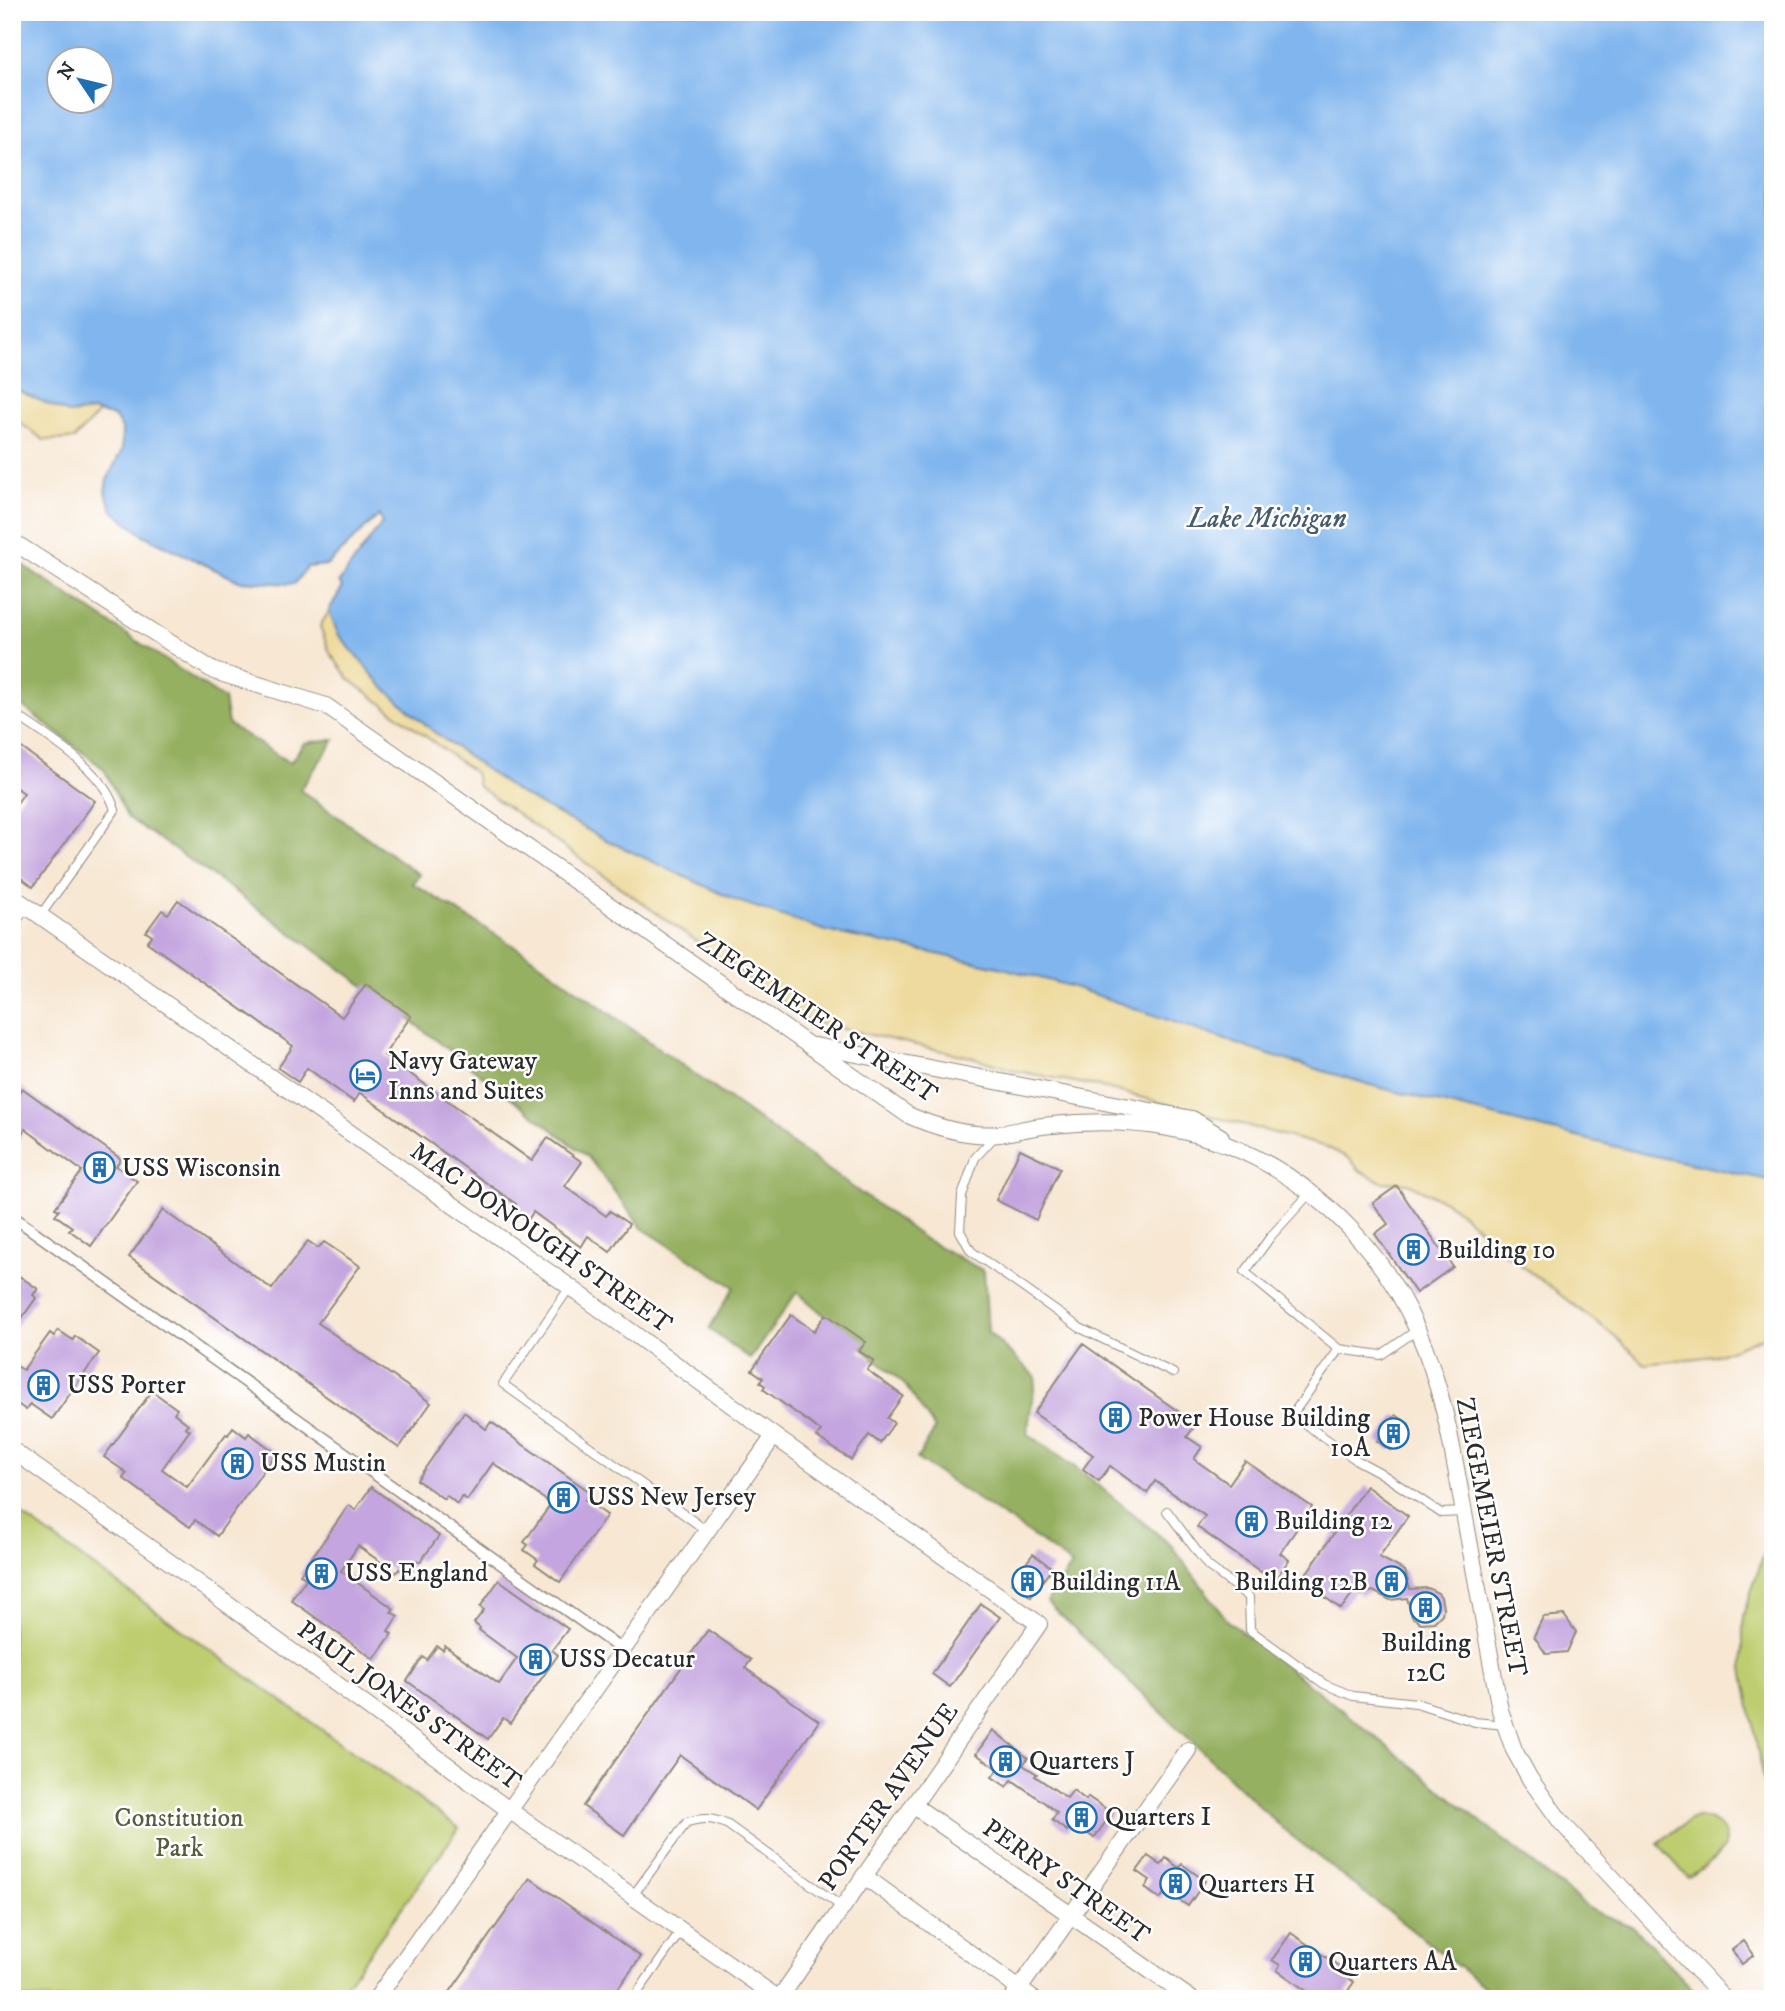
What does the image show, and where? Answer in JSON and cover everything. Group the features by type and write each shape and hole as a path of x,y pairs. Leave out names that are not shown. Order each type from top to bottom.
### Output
{"street":[{"name":"ZIEGEMEIER STREET","path":"12,541 214,671 326,706 908,1115 931,1125 964,1133 997,1134 1050,1125 1125,1122 1180,1132 1213,1140 1248,1154 1311,1192 1332,1209 1369,1251 1400,1296 1418,1330 1447,1416 1500,1710 1514,1750 1530,1779 1561,1822 1724,1999"},
{"path":"12,920 18,900"},
{"name":"MAC DONOUGH STREET","path":"18,900 570,1287 1039,1624"},
{"path":"809,1045 1192,1119 1248,1154"},
{"path":"12,1216 622,1650"},
{"path":"376,1999 774,1436"},
{"name":"PAUL JONES STREET","path":"12,1450 509,1810 779,1999"},
{"name":"PORTER AVENUE","path":"779,1999 1039,1624"},
{"path":"864,1876 1021,1996 1071,1916 1188,1749"},
{"name":"PERRY STREET","path":"913,1805 1191,1999"}],"lane":[{"path":"12,712 79,760 110,795 115,810 40,916"},
{"path":"997,1134 975,1157 962,1196 960,1231 971,1251 1080,1328 1173,1373"},
{"path":"1311,1192 1271,1236 1245,1272 1339,1349 1381,1355 1418,1330"},
{"path":"570,1287 503,1384 707,1531"},
{"path":"1339,1349 1292,1415 1355,1459 1441,1513 1464,1512"},
{"path":"1167,1511 1208,1566 1249,1597 1250,1630 1324,1684 1353,1696 1416,1703 1475,1722 1505,1725"},
{"path":"632,1897 687,1822 715,1818 842,1907"},
{"path":"633,1999 681,1931"}],"green space":[{"path":"12,558 224,699 228,724 290,763 304,743 335,739 300,790 420,875 412,883 527,954 926,1240 984,1271 988,1332 1036,1377 1027,1433 1083,1473 1171,1545 1228,1621 1591,1910 1634,1927 1702,1999 1500,1999 1283,1829 1047,1602 1072,1565 917,1459 935,1429 905,1385 797,1292 750,1359 709,1329 734,1287 642,1228 588,1157 401,1013 223,883 127,817 104,769 12,698"},
{"name":"Constitution Park","path":"12,1508 459,1828 336,1999 12,1999"},
{"path":"1773,1538 1773,1821 1743,1668 1743,1616 1764,1554"},
{"path":"1697,1817 1717,1824 1726,1840 1716,1857 1688,1878 1658,1843"}],"sand":[{"path":"12,317 123,378 95,417 74,439 44,440 12,417"},
{"path":"352,574 1773,950 1773,1333 1714,1356 1645,1364 1615,1336 1502,1251 1501,1247 1450,1204 1408,1183 1382,1182 1360,1171 1350,1159 1327,1147 1106,1088 1017,1071 975,1058 808,1021 478,786 475,773 349,679 330,653 320,626"}],"water":[{"name":"Lake Michigan","path":"12,12 1773,12 1773,1181 1641,1153 1381,1088 1269,1055 1073,987 999,967 826,931 735,900 606,840 517,792 434,732 382,686 338,634 329,610 342,588 339,582 382,523 379,515 327,565 307,567 294,584 239,581 143,535 113,511 105,492 107,480 122,450 122,429 115,417 93,411 70,414 12,388"}],"building":[{"path":"12,741 95,801 33,887 12,871 12,810 24,793 12,785"},
{"name":"Navy Gateway Inns and Suites","path":"178,900 342,1017 366,984 411,1016 384,1055 532,1161 548,1138 582,1162 565,1186 606,1216 610,1211 629,1224 610,1252 588,1236 581,1247 533,1212 528,1220 513,1209 516,1204 360,1093 354,1102 307,1068 298,1082 278,1068 293,1046 147,942 152,936 146,932 162,910 168,914"},
{"name":"USS Wisconsin","path":"22,1088 121,1159 116,1166 137,1181 91,1246 69,1230 72,1227 55,1215 59,1210 55,1208 82,1171 25,1129 12,1147 12,1103"},
{"path":"1020,1149 1060,1168 1036,1220 996,1200"},
{"name":"Building 10","path":"1397,1186 1453,1267 1416,1293 1375,1234 1388,1224 1373,1203"},
{"path":"163,1210 272,1289 308,1241 318,1248 324,1242 360,1266 318,1323 431,1403 399,1448 129,1257"},
{"name":"USS Porter","path":"12,1271 38,1289 33,1295 36,1298 12,1332"},
{"path":"826,1314 866,1342 859,1351 874,1361 867,1370 903,1396 887,1418 894,1423 880,1443 869,1435 851,1460 817,1437 821,1431 763,1389 765,1386 760,1382 763,1378 752,1370 791,1315 814,1331"},
{"name":"USS Porter","path":"58,1330 73,1340 75,1336 99,1353 52,1419 30,1404 26,1410 12,1400 12,1363 23,1370 50,1333 54,1336"},
{"path":"1083,1344 1196,1424 1187,1437 1202,1447 1194,1459 1229,1484 1245,1461 1312,1507 1280,1553 1289,1560 1274,1581 1197,1527 1205,1516 1155,1481 1147,1493 1110,1466 1099,1481 1083,1469 1093,1455 1034,1413"},
{"name":"USS Mustin","path":"152,1391 177,1409 174,1413 188,1424 185,1427 190,1430 162,1469 187,1487 233,1427 246,1437 249,1433 276,1453 217,1536 195,1520 190,1527 123,1478 127,1473 104,1457"},
{"name":"USS New Jersey","path":"464,1412 486,1429 491,1422 590,1492 585,1500 607,1515 560,1582 535,1564 538,1560 524,1550 528,1545 524,1542 551,1504 493,1463 467,1500 462,1496 457,1504 446,1495 444,1499 417,1480"},
{"name":"Building 10A","path":"1396,1415 1409,1424 1390,1450 1377,1441"},
{"path":"1366,1486 1408,1516 1379,1557 1405,1571 1410,1589 1428,1588 1438,1593 1443,1608 1442,1614 1434,1622 1421,1623 1412,1617 1407,1598 1390,1600 1373,1591 1361,1595 1355,1590 1341,1609 1302,1580"},
{"name":"USS England","path":"371,1487 439,1536 420,1562 416,1560 406,1574 399,1569 396,1573 358,1546 341,1571 394,1609 391,1612 398,1616 388,1631 392,1634 374,1659 291,1600 306,1579 300,1574 349,1505 355,1510"},
{"path":"1033,1554 1052,1568 1031,1597 1012,1582"},
{"name":"USS Decatur","path":"499,1580 568,1629 552,1650 558,1655 510,1723 503,1718 488,1739 407,1681 423,1657 427,1660 437,1646 443,1650 445,1646 499,1684 517,1658 479,1630 474,1623 484,1610 480,1607"},
{"path":"981,1604 1000,1617 950,1687 932,1674"},
{"path":"1564,1615 1576,1632 1567,1652 1546,1654 1534,1636 1543,1617"},
{"path":"708,1630 751,1660 745,1668 819,1721 756,1810 680,1755 624,1835 583,1806"},
{"path":"993,1730 1028,1758 1023,1765 1037,1774 1035,1776 1067,1798 1073,1790 1112,1813 1094,1838 1073,1823 1067,1831 1052,1820 1057,1813 1045,1803 1012,1780 1007,1787 992,1777 998,1769 976,1754"},
{"name":"Quarters H","path":"1148,1856 1161,1865 1166,1858 1179,1868 1182,1864 1205,1881 1188,1906 1166,1891 1160,1899 1145,1888 1150,1880 1137,1871"},
{"path":"530,1878 641,1957 610,1999 445,1999"},
{"name":"Quarters AA","path":"1291,1933 1350,1974 1347,1977 1354,1982 1342,1999 1318,1999 1277,1970 1280,1965 1272,1960"},
{"path":"1744,1941 1754,1955 1742,1964 1732,1950"}],"place":[{"name":"Navy Gateway Inns and Suites","path":"365,1076"},
{"name":"USS Wisconsin","path":"99,1168"},
{"name":"Building 10","path":"1414,1250"},
{"name":"USS Porter","path":"44,1385"},
{"name":"Power House","path":"1115,1418"},
{"name":"Building 10A","path":"1393,1433"},
{"name":"USS Mustin","path":"237,1463"},
{"name":"USS New Jersey","path":"564,1497"},
{"name":"Building 12","path":"1252,1521"},
{"name":"USS England","path":"322,1573"},
{"name":"Building 11A","path":"1027,1582"},
{"name":"Building 12B","path":"1391,1582"},
{"name":"Building 12C","path":"1426,1607"},
{"name":"USS Decatur","path":"536,1659"},
{"name":"Quarters J","path":"1006,1761"},
{"name":"Quarters I","path":"1082,1817"},
{"name":"Quarters H","path":"1175,1884"},
{"name":"Quarters AA","path":"1305,1962"}]}
